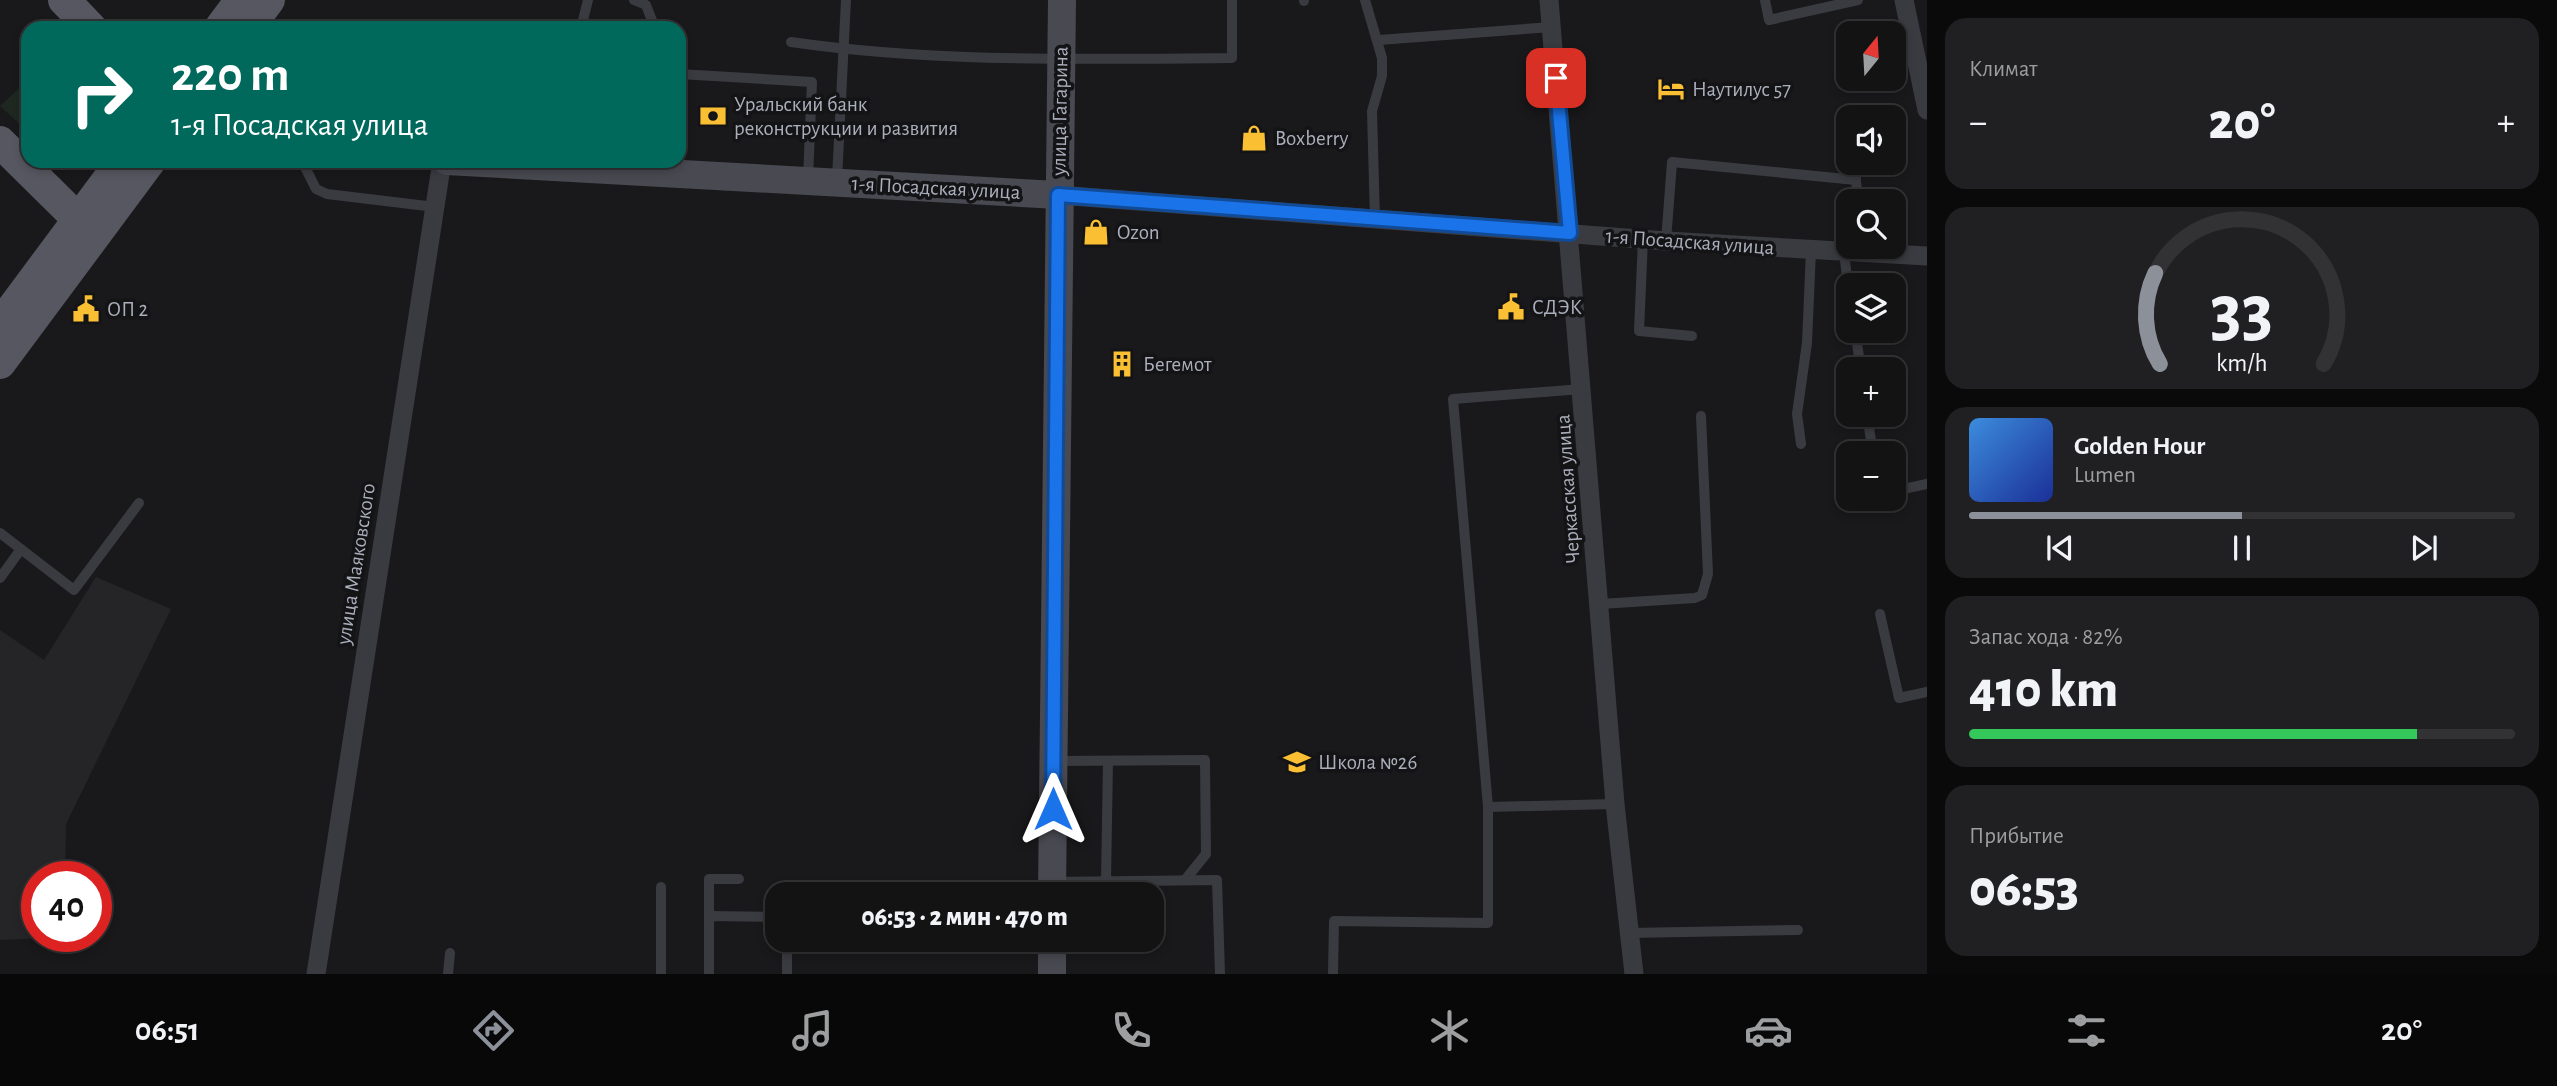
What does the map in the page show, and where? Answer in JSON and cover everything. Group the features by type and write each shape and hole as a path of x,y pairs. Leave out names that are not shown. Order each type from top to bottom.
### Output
{"main road":[{"path":"225,21 241,0"},
{"path":"253,21 269,0"},
{"path":"0,142 21,163"},
{"path":"26,168 87,228"},
{"path":"0,363 87,228 118,168"},
{"path":"0,325 143,168"}],"street":[{"name":"улица Гагарина","path":"1052,882 1062,0"},
{"name":"Черкасская улица","path":"1549,0 1583,388 1615,804 1634,974"},
{"path":"1904,0 1927,110"},
{"name":"улица Маяковского","path":"316,974 443,168"},
{"name":"1-я Посадская улица","path":"614,168 1058,195 1836,252"},
{"name":"1-я Посадская улица","path":"1906,254 1927,256"},
{"path":"1052,952 1052,974"}],"lane":[{"path":"583,21 588,0"},
{"path":"634,0 646,5 652,21"},
{"path":"837,183 846,0"},
{"path":"791,42 845,50 1061,60 1232,58 1232,0"},
{"path":"1364,0 1379,40 1381,76 1373,111 1375,220"},
{"path":"1765,0 1769,20 1858,0"},
{"path":"1379,40 1552,27"},
{"path":"686,74 812,82 808,181"},
{"path":"1665,241 1672,162 1856,180"},
{"path":"306,168 316,189 327,194 435,207"},
{"path":"1855,175 1857,189"},
{"path":"1643,239 1639,331 1692,336"},
{"path":"1801,444 1797,415 1807,343 1811,250"},
{"path":"1334,974 1334,920 1488,923 1488,807 1453,399 1583,388"},
{"path":"1600,604 1695,598 1702,595 1708,573 1701,416"},
{"path":"1906,488 1927,484"},
{"path":"0,533 74,590 139,503"},
{"path":"0,578 21,549"},
{"path":"1880,614 1899,698 1927,692"},
{"path":"1054,761 1205,760 1206,854 1185,880"},
{"path":"1106,881 1108,761"},
{"path":"1488,807 1615,804"},
{"path":"709,974 709,879 739,879"},
{"path":"1098,882 1217,880 1220,974"},
{"path":"661,887 661,974"},
{"path":"709,916 765,917"},
{"path":"1629,933 1798,930"},
{"path":"787,952 787,974"},
{"path":"448,974 450,953"}],"shaded area":[{"path":"21,86 21,126 0,106"},
{"path":"96,577 171,609 66,824 65,861 21,861 21,939 0,940 0,630 44,660"}],"place":[{"name":"Наутилус 57","path":"1671,89"},
{"name":"Уральский банк реконструкции и развития","path":"713,116"},
{"name":"Boxberry","path":"1254,138"},
{"name":"Ozon","path":"1096,232"},
{"name":"СДЭК","path":"1511,307"},
{"name":"ОП 2","path":"86,309"},
{"name":"Бегемот","path":"1122,364"},
{"name":"Школа №26","path":"1297,762"}],"route":[{"path":"1053,809 1058,195 1570,233 1556,78"}]}
